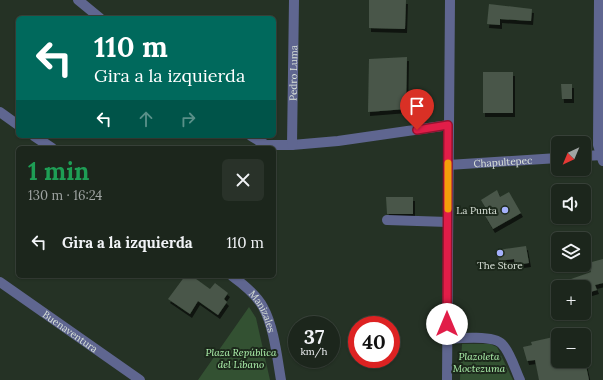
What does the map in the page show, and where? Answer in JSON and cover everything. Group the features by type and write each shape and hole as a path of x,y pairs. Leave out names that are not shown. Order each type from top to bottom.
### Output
{"street":[{"path":"78,0 98,16"},
{"path":"285,0 294,4"},
{"path":"447,380 450,0"},
{"path":"591,156 602,157 598,145 599,0"},
{"name":"Pedro Luma","path":"292,145 294,4"},
{"path":"0,112 16,123"},
{"path":"254,138 266,145 292,145 338,141 448,125"},
{"path":"37,138 49,146"},
{"name":"Chapultepec","path":"448,164 551,158"},
{"path":"387,220 448,222"},
{"name":"Manizales","path":"234,278 252,293 263,306 270,325 282,380"},
{"name":"Buenaventura","path":"0,282 140,380"},
{"path":"447,339 491,339 499,341 504,347 520,380"}],"green space":[{"name":"Plaza República del Líbano","path":"249,307 256,318 270,380 198,380"},
{"name":"Plazoleta Moctezuma","path":"462,344 490,344 497,347 513,380 460,380"}],"building":[{"path":"369,0 406,0 405,29 369,28"},
{"path":"489,4 532,9 531,21 500,19 500,25 487,24"},
{"path":"407,57 406,109 368,112 369,59"},
{"path":"483,72 513,72 513,113 483,113"},
{"path":"561,84 572,84 572,99 562,99"},
{"name":"La Punta","path":"497,190 500,197 509,192 521,213 493,229 484,214 488,212 481,200"},
{"path":"386,197 413,197 413,214 387,214"},
{"path":"526,246 529,263 515,265 514,259 499,261 497,250"},
{"path":"603,259 603,283 595,285 597,290 591,292 591,280 571,279 591,272 591,262"},
{"path":"184,278 195,278 210,289 215,283 228,293 224,299 227,302 218,315 198,301 190,314 168,299"},
{"path":"551,338 551,368 586,368 589,380 539,380 535,360 527,361 523,347 532,345 531,342"}],"slow traffic":[{"path":"448,163 448,209"}],"place":[{"name":"La Punta","path":"505,210"},
{"name":"The Store","path":"500,253"}],"route":[{"path":"417,130 448,125 447,324"}]}
